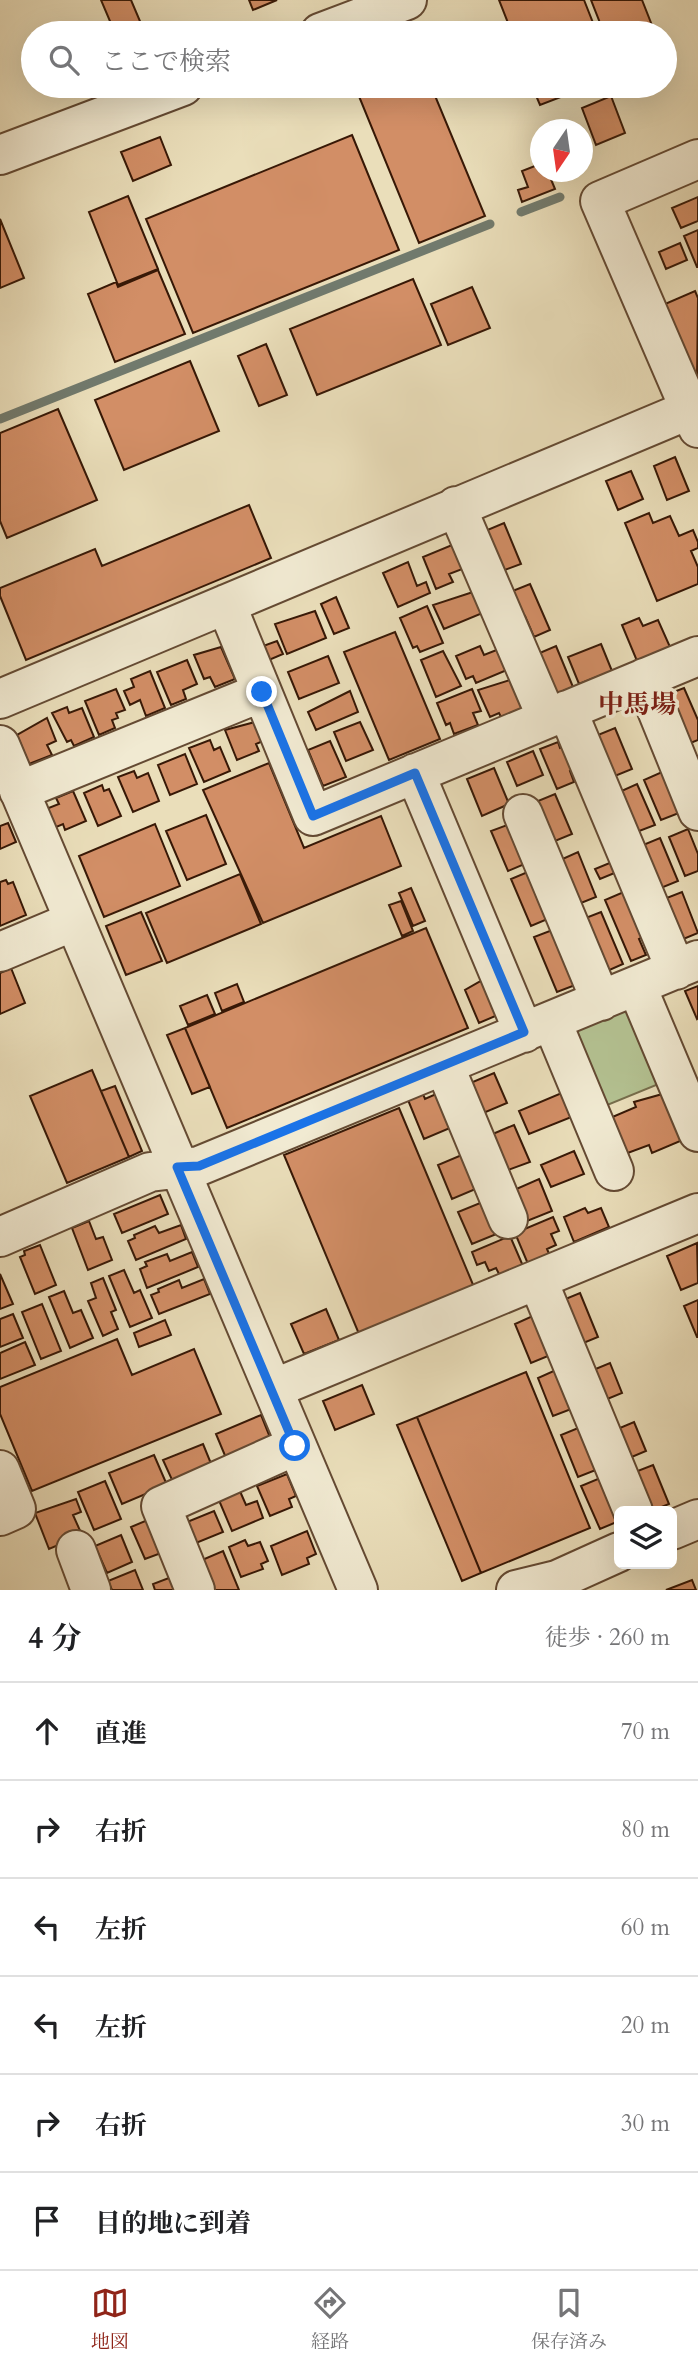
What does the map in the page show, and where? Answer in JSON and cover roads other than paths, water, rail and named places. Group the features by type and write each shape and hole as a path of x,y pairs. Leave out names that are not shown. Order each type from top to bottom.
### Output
{"street":[{"path":"352,21 407,0"},
{"path":"0,156 152,98"},
{"path":"0,699 456,506 696,414 600,201 698,159"},
{"path":"0,1237 150,1172 199,1166 687,965 557,714 456,506"},
{"path":"226,604 313,816 698,656"},
{"path":"644,678 698,811"},
{"path":"19,791 262,692"},
{"path":"0,746 358,1590"},
{"path":"415,773 538,1027 614,1171"},
{"path":"523,814 601,1001"},
{"path":"0,952 74,921"},
{"path":"637,986 698,1132"},
{"path":"444,1065 508,1219"},
{"path":"273,1389 698,1213"},
{"path":"538,1281 631,1506"},
{"path":"195,1590 161,1506 295,1446"},
{"path":"0,1470 16,1509 0,1516"},
{"path":"677,1528 698,1519"},
{"path":"76,1550 91,1590"},
{"path":"516,1590 558,1585 614,1555"}],"waterway":[{"path":"521,212 560,197"},
{"path":"0,419 490,224"}],"district":[{"name":"中馬場","path":"637,704"}]}
